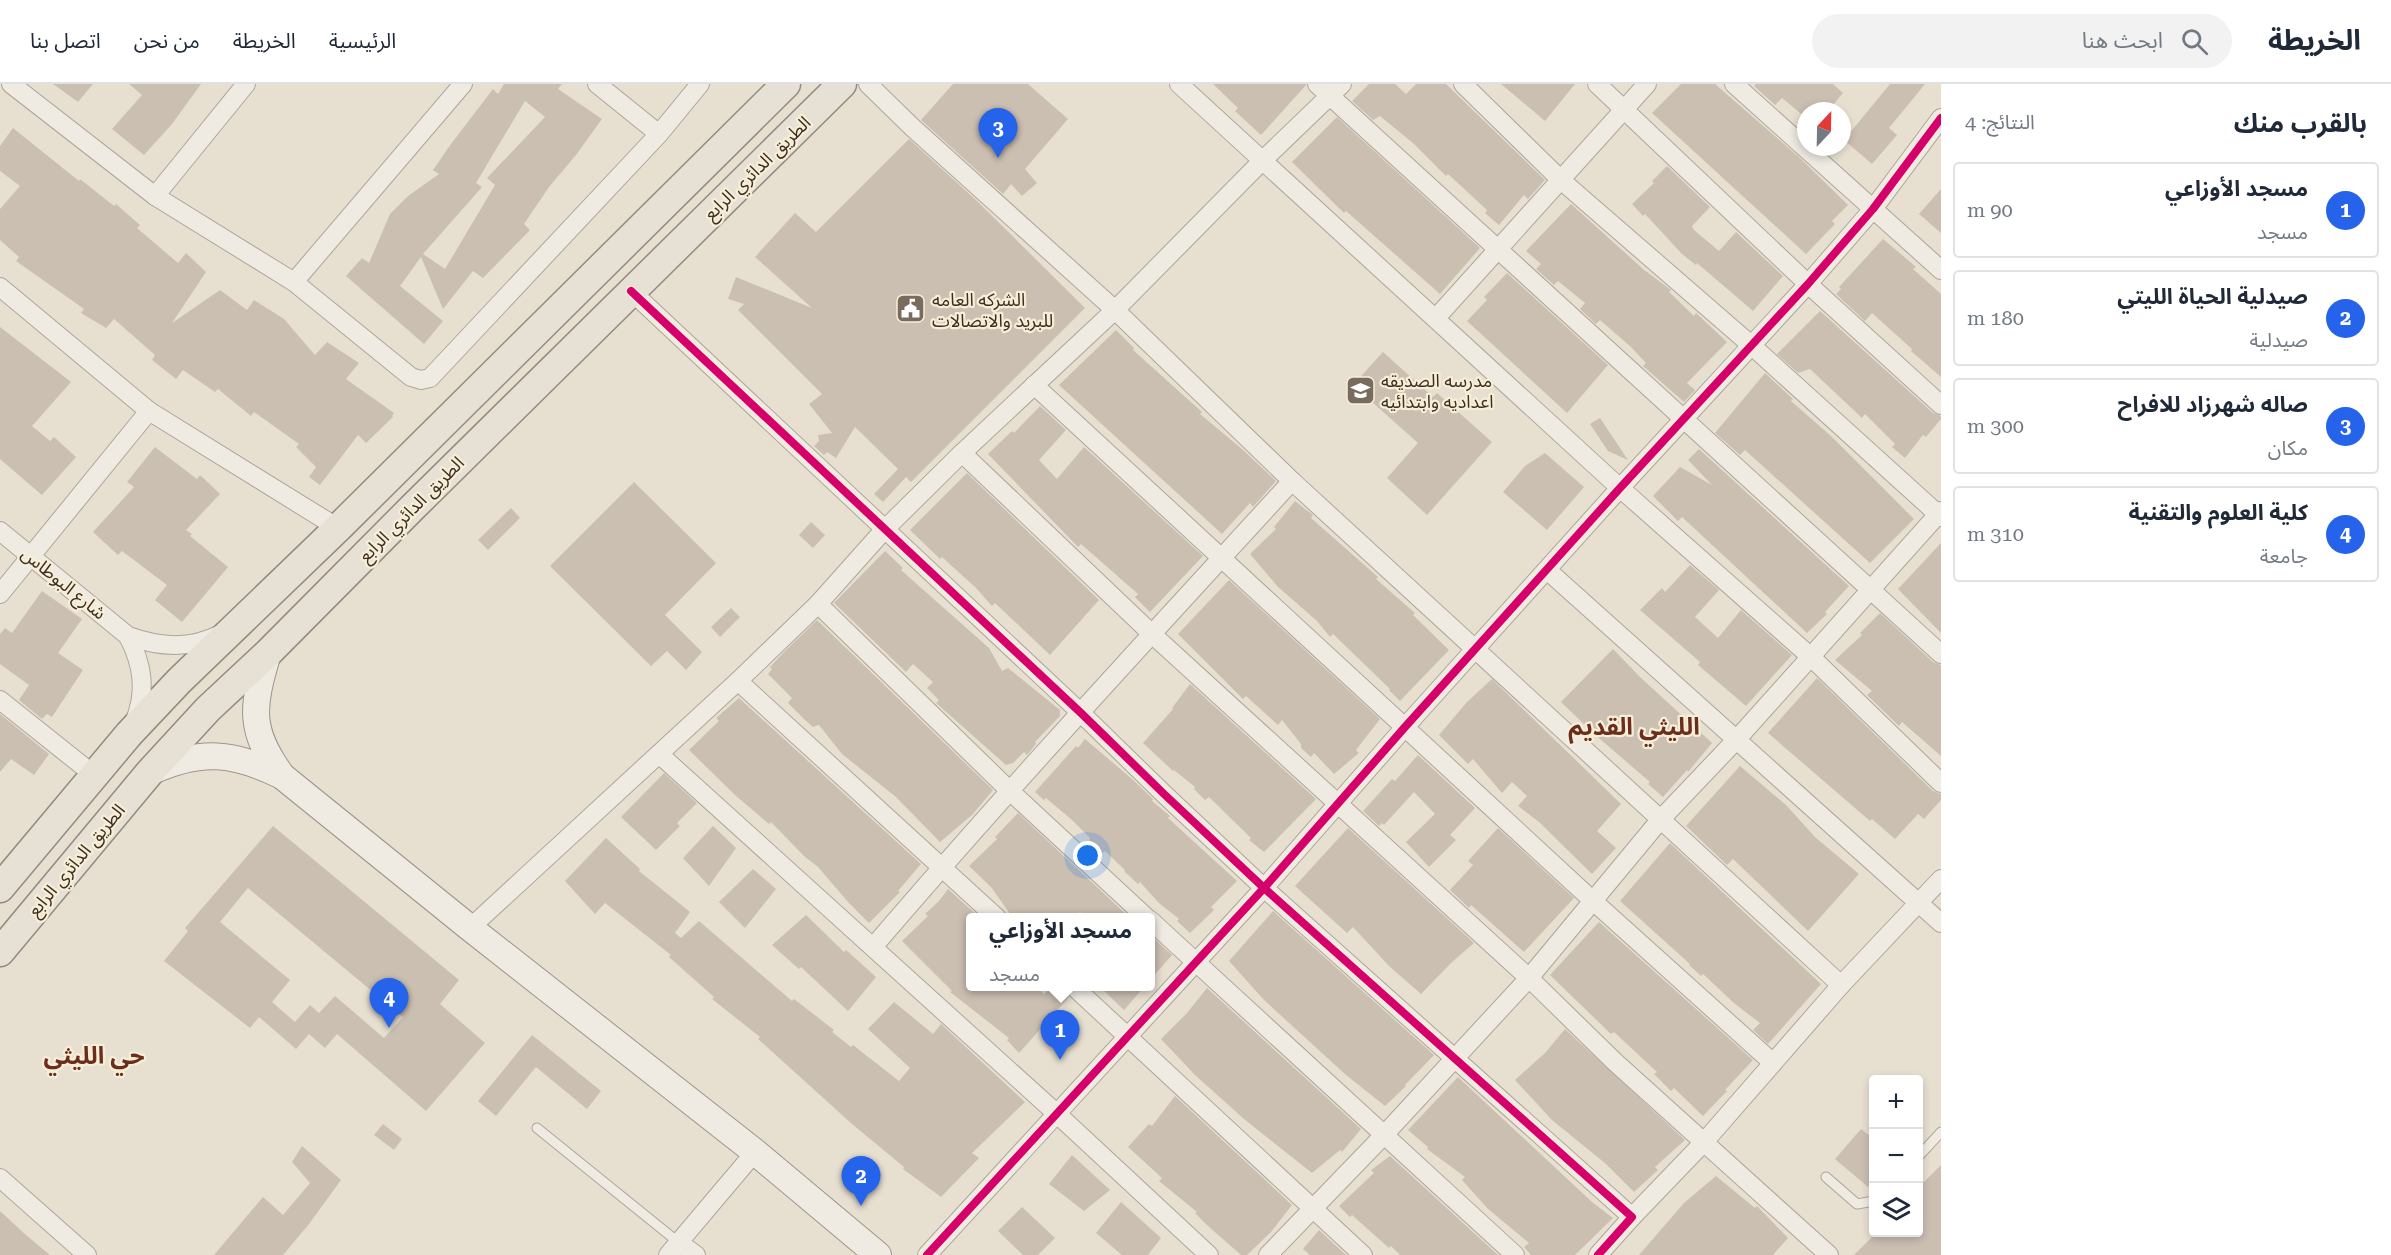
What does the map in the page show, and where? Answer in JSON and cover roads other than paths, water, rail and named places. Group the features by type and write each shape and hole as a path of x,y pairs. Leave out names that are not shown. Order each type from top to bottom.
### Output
{"main road":[{"path":"0,888 93,775 179,681 338,528 786,84"},
{"name":"الطريق الدائري الرابع","path":"0,952 150,772 208,709 268,653 842,84"}],"street":[{"path":"11,84 155,196 294,282 411,377 421,380 430,378 658,134 700,84"},
{"path":"155,196 246,84"},
{"path":"294,282 463,84"},
{"path":"597,84 658,134"},
{"path":"868,84 912,127 1115,310 1292,481 1841,985"},
{"path":"1179,84 1620,488 1811,657 1941,783"},
{"path":"1268,1255 1384,1135 1529,978 1660,820 1737,739 1940,514 1562,181 1463,84"},
{"path":"1597,84 1808,284 1941,405"},
{"path":"1436,318 1562,181 1647,84"},
{"path":"1734,84 1941,270"},
{"path":"470,928 738,681 818,604 884,530 962,453 1115,310 1330,88 1684,420 1941,654"},
{"path":"927,1255 1196,963 1620,488 1808,284 1874,209 1941,118"},
{"path":"0,288 150,411 338,528"},
{"path":"631,291 1081,712 1264,888 1632,1217"},
{"path":"1034,385 1592,900 1773,1063"},
{"path":"0,594 150,411"},
{"path":"962,453 1152,635 1529,978 1615,1062 1705,1141 1819,1252"},
{"path":"873,947 1221,556 1292,481"},
{"name":"شارع البوطاس","path":"0,531 128,636"},
{"path":"1547,570 1941,923"},
{"path":"818,604 1010,791 1142,913"},
{"path":"128,636 152,644 172,646 195,644 238,625"},
{"path":"128,636 137,653 142,673 139,709 129,734"},
{"path":"268,653 256,695 255,717 268,756 282,776"},
{"path":"738,681 993,913"},
{"path":"0,700 93,775"},
{"path":"659,754 1056,1113 1209,1255"},
{"path":"150,772 172,762 217,755 255,763 282,776 470,928 755,1152 878,1255"},
{"path":"1598,1255 1705,1141 1841,985 1941,879"},
{"path":"1155,925 1515,1255"},
{"path":"1077,991 1363,1255"},
{"path":"696,1255 673,1248 755,1152"},
{"path":"0,1178 87,1255"}],"lane":[{"path":"537,1128 673,1248"},
{"path":"1923,1152 1941,1132"},
{"path":"1826,1178 1857,1204 1869,1202"}],"place":[{"name":"صاله شهرزاد للافراح","path":"998,158"},
{"name":"الشركه العامه للبريد والاتصالات","path":"911,309"},
{"name":"مدرسه الصديقه اعداديه وابتدائيه","path":"1360,390"},
{"name":"كلية العلوم والتقنية","path":"389,1028"},
{"name":"مسجد الأوزاعي","path":"1060,1060"},
{"name":"صيدلية الحياة الليتي","path":"861,1206"}],"district":[{"name":"الليثي القديم","path":"1634,727"},
{"name":"حي الليثي","path":"94,1056"}]}
